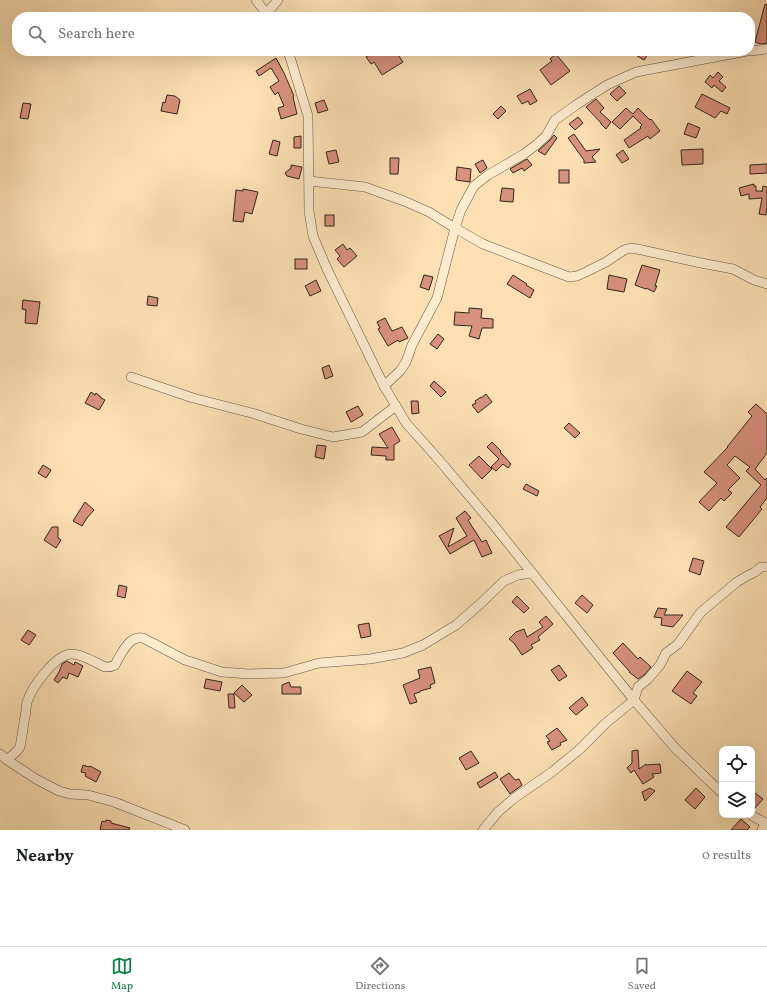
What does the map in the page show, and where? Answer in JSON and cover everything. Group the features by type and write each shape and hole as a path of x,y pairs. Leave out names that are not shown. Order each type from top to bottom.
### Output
{"main road":[{"path":"764,830 767,825"}],"street":[{"path":"256,0 265,12"},
{"path":"270,12 278,0"},
{"path":"755,50 767,49"},
{"path":"290,56 308,116 309,211 312,236 384,386 406,423 492,523 634,700 675,748 719,790"},
{"path":"384,386 400,371 406,362 412,345 437,298 455,228 461,210 474,186 488,175 524,154 536,145 546,136 555,120 607,85 636,72 722,56"},
{"path":"309,181 365,187 404,200 423,209 483,244 569,276 577,276 586,272 606,262 624,250 631,248 733,269 754,280 767,284"},
{"path":"130,377 193,398 333,437 362,432 396,406"},
{"path":"483,830 498,812 512,799 552,772 634,700 638,687 648,679 660,665 666,653 678,644 701,612 737,582 761,567 767,567"},
{"path":"4,757 16,752 20,747 27,703 31,693 50,666 63,656 72,653 105,667 110,667 114,665 126,645 135,638 143,638 185,660 222,672 249,674 284,673 320,663 370,659 402,653 423,645 456,624 504,581 518,575 533,574"},
{"path":"4,757 36,780 58,791 70,794 88,795 114,802 185,830"},
{"path":"755,818 767,825"}],"building":[{"path":"765,4 767,5 767,43 761,44 755,42"},
{"path":"399,56 403,62 382,75 374,62 371,64 366,57"},
{"path":"554,56 558,56 570,71 551,85 540,70 552,61 550,59"},
{"path":"637,56 647,56 644,60"},
{"path":"276,58 294,96 297,114 281,119 278,108 284,106 278,92 275,95 270,87 279,81 271,68 259,76 256,71"},
{"path":"718,72 723,77 719,81 726,87 722,92 714,85 712,88 705,82 710,75 713,78"},
{"path":"619,86 626,93 617,101 610,94"},
{"path":"530,89 537,101 530,105 528,101 522,104 517,96"},
{"path":"702,94 730,108 727,114 721,111 715,118 695,107"},
{"path":"167,95 175,96 180,100 177,114 161,111 163,102 165,103"},
{"path":"596,99 604,108 600,112 611,122 606,129 586,107"},
{"path":"324,100 328,110 318,113 315,103"},
{"path":"23,103 31,104 28,119 20,118"},
{"path":"501,106 506,111 498,119 493,114"},
{"path":"626,108 633,114 638,108 650,120 651,119 660,131 650,139 648,136 629,148 624,140 641,128 640,127 642,125 633,116 620,129 612,122"},
{"path":"578,117 583,123 575,130 569,124"},
{"path":"688,123 700,128 696,138 684,134"},
{"path":"574,134 586,151 600,149 592,157 596,162 584,163 584,160 568,138"},
{"path":"554,135 557,138 545,155 538,151 550,140"},
{"path":"301,136 301,148 294,148 294,137"},
{"path":"273,140 280,142 277,156 269,154"},
{"path":"703,149 703,164 682,165 681,150"},
{"path":"336,150 339,162 329,164 326,152"},
{"path":"623,150 629,159 622,163 616,155"},
{"path":"390,158 399,158 398,174 390,174"},
{"path":"527,159 532,165 524,171 522,168 513,173 510,169"},
{"path":"483,160 487,168 480,173 475,164"},
{"path":"767,164 767,173 750,174 750,165"},
{"path":"291,165 302,167 299,179 287,176 285,173 291,168"},
{"path":"457,167 471,169 470,182 456,180"},
{"path":"559,170 569,170 569,183 559,183"},
{"path":"754,184 754,186 756,186 756,191 762,192 763,186 767,187 766,215 759,214 762,198 749,199 749,194 741,196 739,188"},
{"path":"502,188 514,189 513,202 500,201"},
{"path":"243,189 258,192 252,214 245,212 243,222 233,221 236,190 243,191"},
{"path":"325,215 334,215 334,226 325,226"},
{"path":"343,244 347,250 350,248 357,256 344,267 337,259 340,256 335,250"},
{"path":"295,259 307,259 307,269 295,269"},
{"path":"642,265 660,270 655,286 657,286 654,292 635,285"},
{"path":"424,275 433,277 429,290 420,287"},
{"path":"513,275 534,290 530,298 507,284"},
{"path":"609,275 627,279 624,292 607,289"},
{"path":"316,280 321,291 310,296 305,286"},
{"path":"148,296 158,298 157,306 147,305"},
{"path":"23,300 40,302 37,324 25,323 26,310 22,309"},
{"path":"469,308 482,309 481,318 493,319 493,328 482,328 479,339 469,336 472,326 454,325 455,312 469,313"},
{"path":"385,318 392,331 402,327 408,338 399,342 398,340 388,346 378,329 380,328 377,322"},
{"path":"438,334 444,339 437,349 430,344"},
{"path":"329,365 333,376 325,379 322,368"},
{"path":"434,381 446,392 441,397 430,386"},
{"path":"91,392 95,395 96,393 105,400 99,410 85,403"},
{"path":"486,394 492,402 478,413 472,405 476,403 475,401"},
{"path":"411,401 418,401 419,413 412,414"},
{"path":"756,404 767,414 767,453 755,469 765,480 767,478 767,498 760,507 762,509 739,537 726,527 761,485 746,471 750,467 735,456 727,465 740,478 728,490 732,493 724,501 721,498 709,511 699,502 717,483 704,472 728,447 752,416 748,412"},
{"path":"358,406 363,415 351,422 346,412"},
{"path":"569,423 580,433 575,438 564,428"},
{"path":"392,427 400,441 394,445 394,460 386,460 386,456 371,455 372,447 388,448 379,434"},
{"path":"492,442 511,464 508,468 503,464 496,471 491,467 499,459 487,447"},
{"path":"317,445 326,446 324,459 315,457"},
{"path":"479,456 492,469 482,479 469,465"},
{"path":"43,465 51,470 46,478 38,473"},
{"path":"526,484 539,491 537,496 523,489"},
{"path":"85,502 94,510 82,526 73,521"},
{"path":"465,511 471,518 468,520 482,542 486,540 492,553 482,557 474,540 450,554 439,536 454,528 448,547 467,536 456,518"},
{"path":"52,527 58,527 58,538 61,540 56,548 44,540"},
{"path":"693,558 704,561 700,575 689,571"},
{"path":"119,585 127,587 125,598 117,596"},
{"path":"582,595 593,605 587,613 575,603"},
{"path":"517,596 529,608 524,613 512,602"},
{"path":"658,608 667,609 664,615 683,615 673,627 661,625 662,618 654,617"},
{"path":"546,616 553,624 538,637 540,640 531,645 533,648 522,655 514,643 509,639 516,632 524,629 527,637 543,627 539,622"},
{"path":"369,623 371,636 361,638 358,625"},
{"path":"28,630 36,635 29,645 21,640"},
{"path":"623,643 638,659 640,657 651,667 638,679 629,672 613,653"},
{"path":"67,661 74,665 75,662 83,666 78,677 69,673 67,679 63,677 58,683 54,680 62,664"},
{"path":"559,665 567,676 559,681 551,670"},
{"path":"431,667 435,683 430,685 431,688 414,694 417,702 410,704 403,685 420,678 418,670"},
{"path":"687,671 702,682 693,693 697,696 691,704 672,691"},
{"path":"206,679 222,682 220,691 204,688"},
{"path":"289,682 291,687 301,687 301,694 282,694 282,685"},
{"path":"242,685 252,695 244,702 234,693"},
{"path":"228,694 234,694 235,708 229,708"},
{"path":"582,697 588,705 576,715 569,708"},
{"path":"557,728 567,740 560,743 561,745 552,750 547,742 550,741 546,736"},
{"path":"638,750 639,769 646,764 660,764 661,773 652,774 654,777 643,784 634,770 631,773 627,768 632,763 632,751"},
{"path":"471,751 479,763 466,770 459,758"},
{"path":"83,765 90,766 101,772 96,782 85,776 86,773 81,772"},
{"path":"495,772 498,777 480,788 477,783"},
{"path":"509,773 515,780 519,779 522,785 510,794 500,779"},
{"path":"650,788 655,791 645,801 642,792"},
{"path":"696,788 705,797 695,809 685,800"},
{"path":"755,793 763,799 755,808"},
{"path":"741,819 750,827 747,830 731,830"},
{"path":"106,820 111,821 111,823 130,828 129,830 100,830 102,821 105,822"}]}
